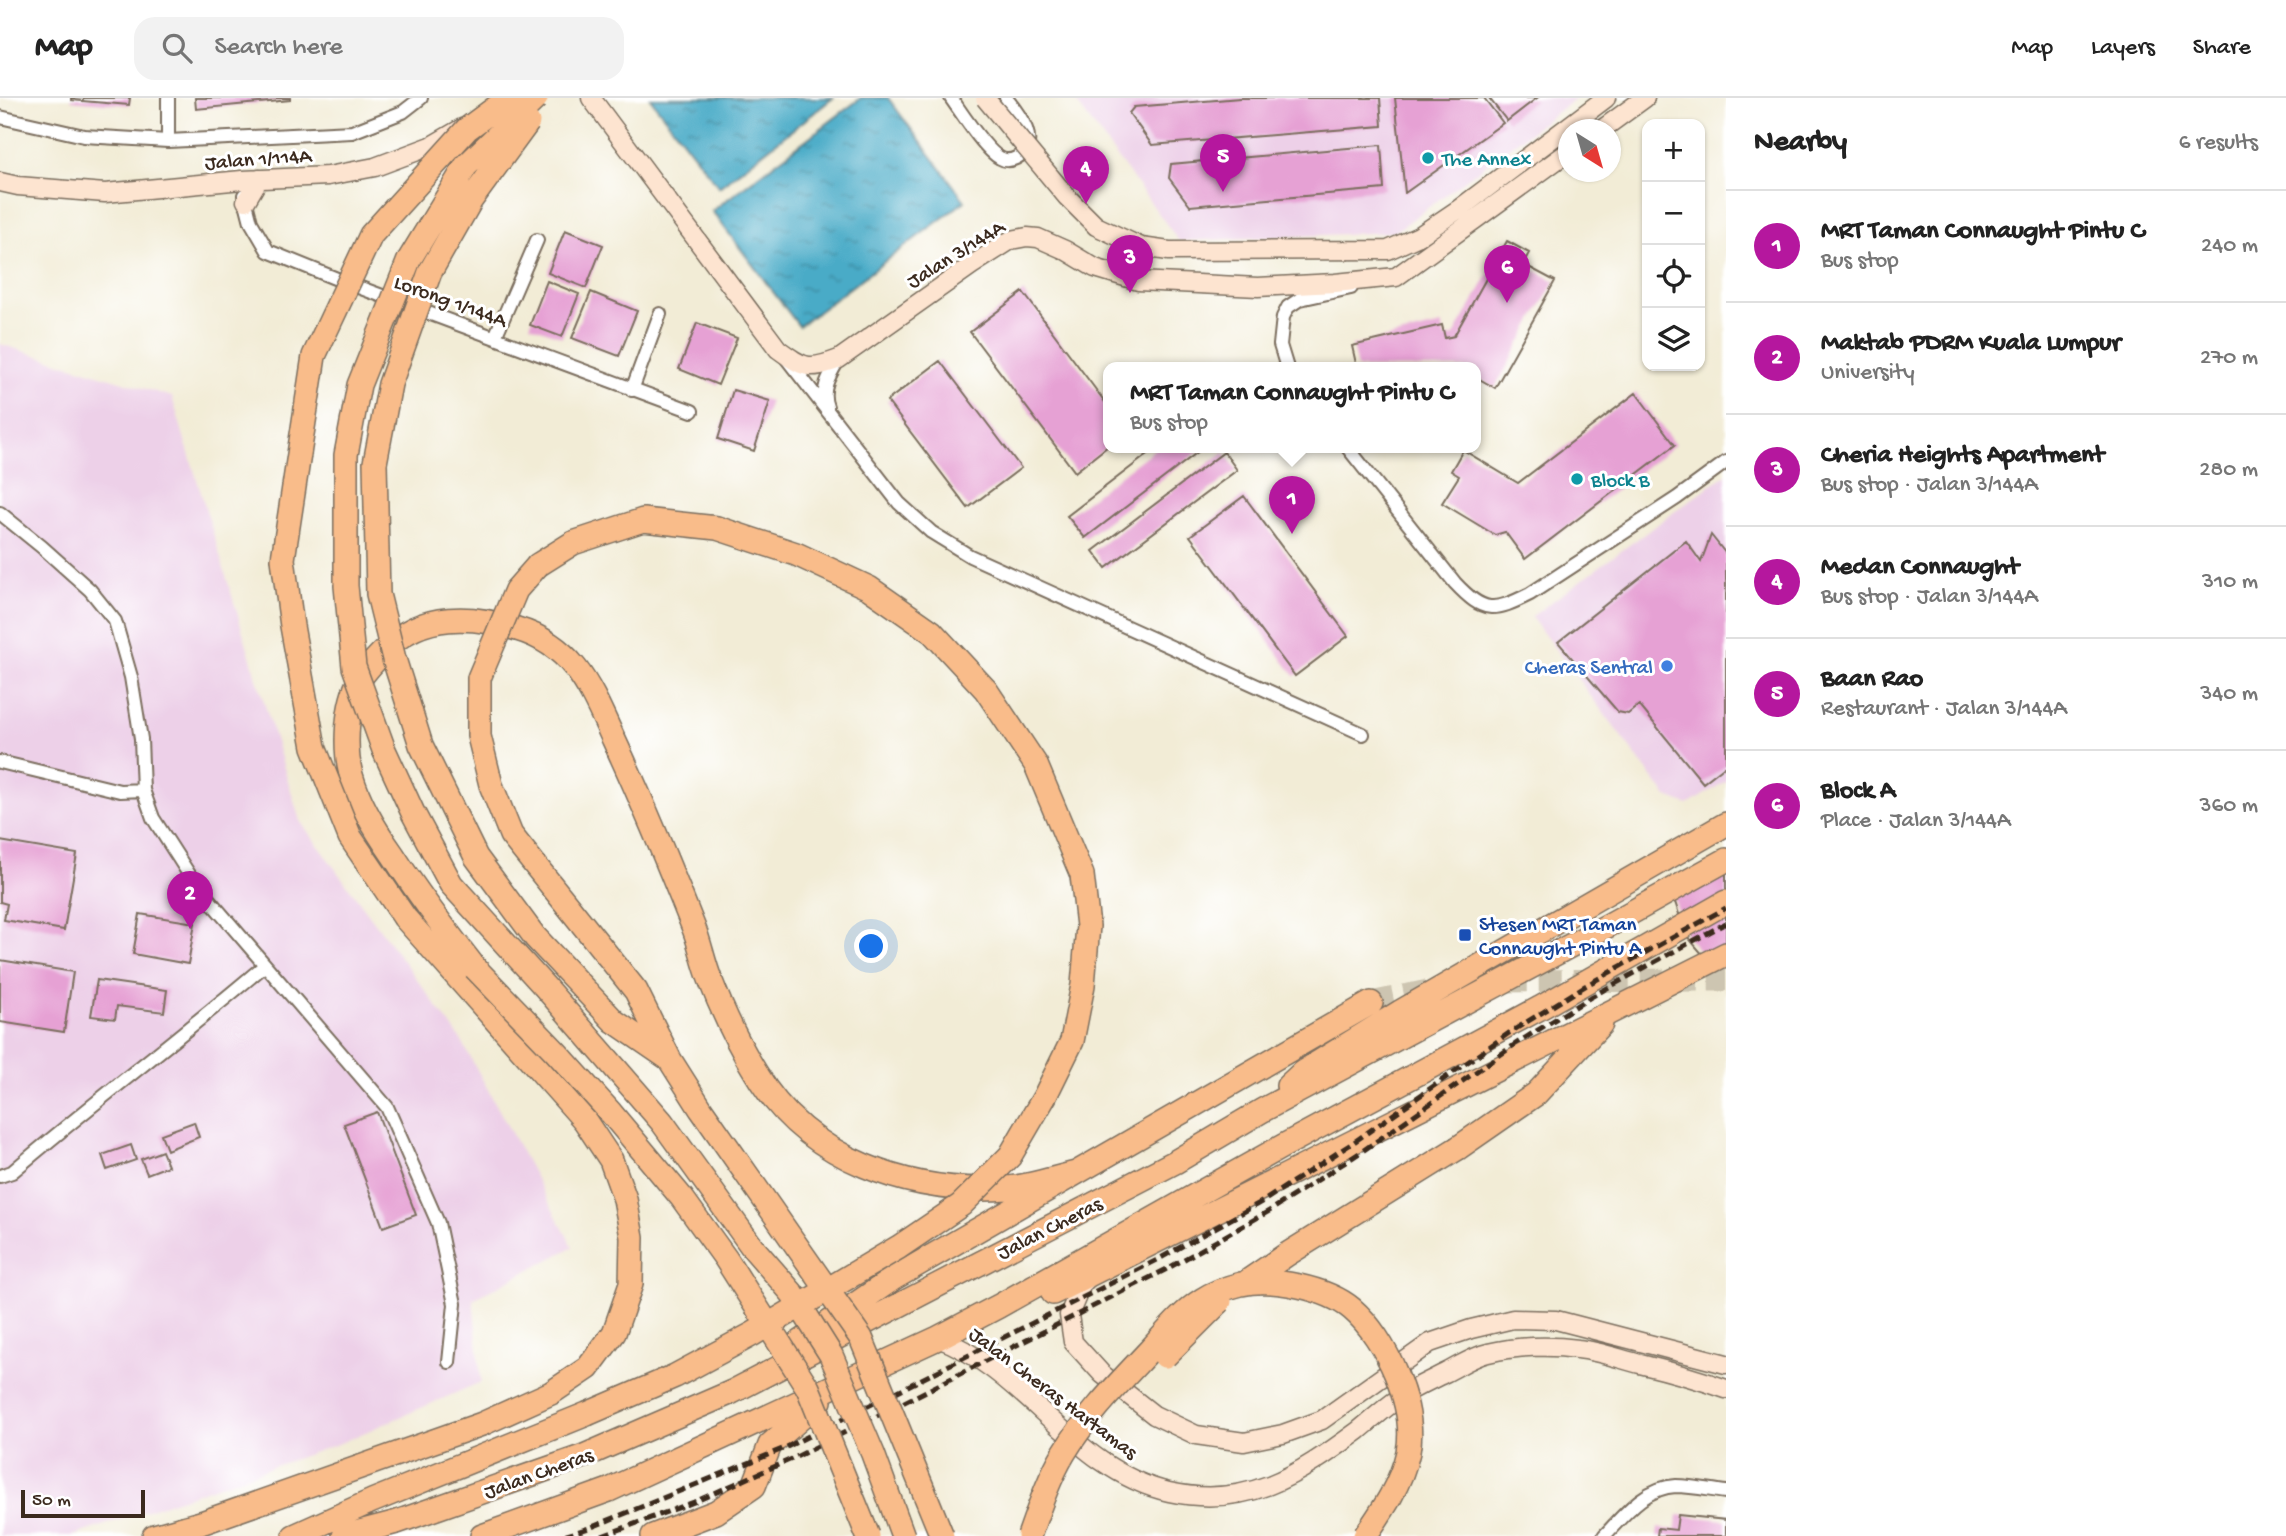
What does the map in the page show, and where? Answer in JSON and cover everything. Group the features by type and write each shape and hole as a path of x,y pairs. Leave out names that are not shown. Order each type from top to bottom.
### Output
{"highway":[{"path":"154,1536 204,1522 469,1429 551,1393 589,1368 614,1333 631,1284 632,1237 625,1199 611,1160 585,1121 405,918 350,837 314,747 292,626 284,559 314,356 371,235 467,129 509,98"},
{"path":"536,98 466,166 409,260 359,385 346,455 346,586 354,667 384,750 412,813 451,884 662,1122 753,1248 792,1293 825,1345 873,1454 903,1536"},
{"path":"551,98 522,129 471,200 443,248 430,272 390,384 375,463 378,594 394,659 421,745 476,857 535,937 605,1012 670,1060"},
{"path":"294,1536 686,1370 752,1334 899,1247 961,1205 1010,1156 1045,1096 1072,1041 1083,985 1088,926 1082,875 1035,765 986,690 932,632 869,588 796,554 717,528 643,520 573,543 538,565 516,590 479,678 479,736 491,785 511,835 636,991 670,1060 701,1109 861,1338 942,1536"},
{"path":"868,1536 808,1388 726,1259 682,1198 611,1113 475,968 422,901 372,824 351,774 347,739 350,704 360,680 398,637 423,625 448,619 497,622 535,634 556,646 591,691 689,916 710,979 756,1074 787,1115 823,1145 864,1167 901,1177 970,1189 1013,1188 1076,1173"},
{"path":"1263,1110 1314,1065 1400,1012 1726,824"},
{"name":"Jalan Cheras","path":"344,1536 397,1522 584,1457 732,1392 1175,1162 1263,1110 1726,860"},
{"name":"Jalan Cheras","path":"482,1536 608,1490 938,1338 1283,1146 1540,1008 1726,902"},
{"path":"999,1306 1052,1293 1726,954"},
{"path":"732,1392 894,1278 1371,1003"},
{"path":"1040,1536 1049,1505 1100,1424 1219,1302 1286,1255 1458,1148 1536,1094 1613,1012"},
{"path":"1029,1536 1041,1502 1064,1453 1103,1400 1185,1313 1204,1298 1240,1284 1273,1281 1335,1298 1353,1310 1386,1350 1398,1381 1407,1409 1408,1449 1402,1474 1386,1506 1365,1536"},
{"path":"653,1536 716,1512 754,1486 771,1445 842,1381"}],"street":[{"path":"168,98 168,141"},
{"path":"0,117 84,136 168,141 352,132 402,112 421,98"},
{"name":"Jalan 1/114A","path":"0,182 18,186 105,193 328,176 375,167 432,146 459,130 500,98"},
{"name":"Jalan 3/144A","path":"591,98 778,349 799,364 817,367 839,359 1011,240 1038,238 1065,250 1094,268 1138,281 1258,287 1335,284 1396,277 1558,160"},
{"path":"951,98 988,148 1000,158 1011,161 1024,154 1028,145 1024,121 1006,98"},
{"path":"985,98 1067,197 1096,226 1140,247 1170,251 1388,250 1419,236 1459,209 1606,98"},
{"path":"1616,119 1645,98"},
{"path":"246,201 251,180"},
{"name":"Lorong 1/144A","path":"246,201 251,222 268,251 692,411"},
{"path":"495,337 537,240"},
{"path":"1285,362 1280,345 1283,317 1288,307 1300,299 1396,277"},
{"path":"632,390 660,314"},
{"path":"778,349 899,503 931,532 970,556 1363,734"},
{"path":"830,414 825,401 825,384 839,359"},
{"path":"1352,453 1455,583 1472,601 1488,608 1510,604 1530,594 1677,498 1726,462"},
{"path":"0,513 90,590 115,621 131,677 139,726 143,790 153,818 194,882 387,1107 438,1223 455,1304 449,1362"},
{"path":"0,762 120,791 143,790"},
{"path":"0,1176 12,1172 265,965"},
{"name":"Jalan Cheras Hartamas","path":"1095,1271 1082,1284 1069,1315 1073,1342 1102,1374 1154,1415 1196,1435 1244,1442 1283,1434 1322,1420 1430,1343 1471,1329 1513,1320 1556,1320 1726,1364"},
{"name":"Jalan Cheras Hartamas","path":"938,1338 959,1346 990,1368 1071,1437 1109,1465 1135,1480 1168,1492 1201,1496 1240,1495 1275,1485 1357,1431 1406,1393 1487,1353 1530,1347 1579,1349 1726,1388"},
{"path":"1604,1536 1631,1507 1649,1494 1674,1486 1726,1492"}],"shaded area":[{"path":"1073,98 1576,98 1395,232 1179,241"},
{"path":"0,344 172,397 300,821 460,1038 573,1247 473,1299 481,1382 338,1444 73,1536 0,1536"},
{"path":"1726,474 1726,781 1688,805 1667,797 1531,617"}],"water":[{"path":"650,98 833,98 719,187"},
{"path":"861,98 888,98 965,201 799,326 712,211"}],"building":[{"path":"71,98 130,98 129,105"},
{"path":"195,98 290,98 290,100 196,109"},
{"path":"1240,98 1380,98 1382,126 1152,145 1129,113 1134,107"},
{"name":"The Annex","path":"1395,98 1484,98 1503,123 1405,193"},
{"path":"1489,98 1537,98 1507,121"},
{"path":"1381,145 1384,189 1190,206 1169,178 1171,164"},
{"path":"565,230 603,245 586,288 548,273"},
{"path":"1507,241 1529,253 1523,264 1555,281 1495,388 1481,380 1481,362 1356,362 1352,346 1442,325 1445,338 1454,336"},
{"path":"547,281 579,294 562,337 530,325"},
{"path":"591,292 637,311 619,356 572,338"},
{"path":"1023,292 1103,399 1103,450 1075,472 970,332"},
{"path":"697,323 737,338 718,385 679,369"},
{"path":"940,361 1021,468 968,508 887,401"},
{"path":"733,390 770,401 754,451 718,439"},
{"name":"Block B","path":"1636,393 1675,445 1525,559 1505,532 1495,535 1442,503 1459,476 1451,471 1461,453 1468,453 1518,483"},
{"path":"1149,453 1196,453 1085,538 1067,516"},
{"path":"1223,453 1237,470 1106,568 1093,551"},
{"path":"1244,496 1348,636 1295,676 1190,536"},
{"name":"Cheras Sentral","path":"1711,535 1726,554 1726,765 1703,783 1639,705 1628,714 1618,712 1558,642 1686,541 1701,562"},
{"path":"0,841 77,854 64,930 4,920 7,904 0,902"},
{"path":"1726,860 1726,963 1715,969 1686,935 1671,890"},
{"path":"140,914 195,923 188,964 133,954"},
{"path":"0,960 73,972 64,1032 0,1022"},
{"path":"97,980 167,990 164,1012 117,1006 115,1019 91,1016"},
{"path":"377,1112 416,1215 383,1227 344,1124"},
{"path":"194,1122 199,1137 167,1150 161,1134"},
{"path":"131,1145 136,1160 107,1170 102,1155"},
{"path":"162,1151 168,1166 147,1174 141,1159"},
{"path":"1678,1515 1726,1520 1726,1536 1657,1536 1658,1528 1676,1530"}],"tunnel":[{"path":"1371,1003 1475,981 1726,980"}],"railway":[{"path":"564,1536 785,1448 1159,1259 1265,1200 1354,1142 1509,1033 1585,986 1726,908"},
{"path":"602,1536 694,1502 794,1458 1165,1270 1271,1210 1361,1152 1517,1043 1591,997 1726,923"}],"place":[{"name":"The Annex","path":"1428,158"},
{"name":"Baan Rao","path":"1223,192"},
{"name":"Medan Connaught","path":"1086,204"},
{"name":"Cheria Heights Apartment","path":"1130,293"},
{"name":"Block A","path":"1507,303"},
{"name":"Block B","path":"1577,479"},
{"name":"MRT Taman Connaught Pintu C","path":"1292,534"},
{"name":"Cheras Sentral","path":"1667,666"},
{"name":"Maktab PDRM Kuala Lumpur","path":"190,929"},
{"name":"Stesen MRT Taman Connaught Pintu A","path":"1465,935"}]}
